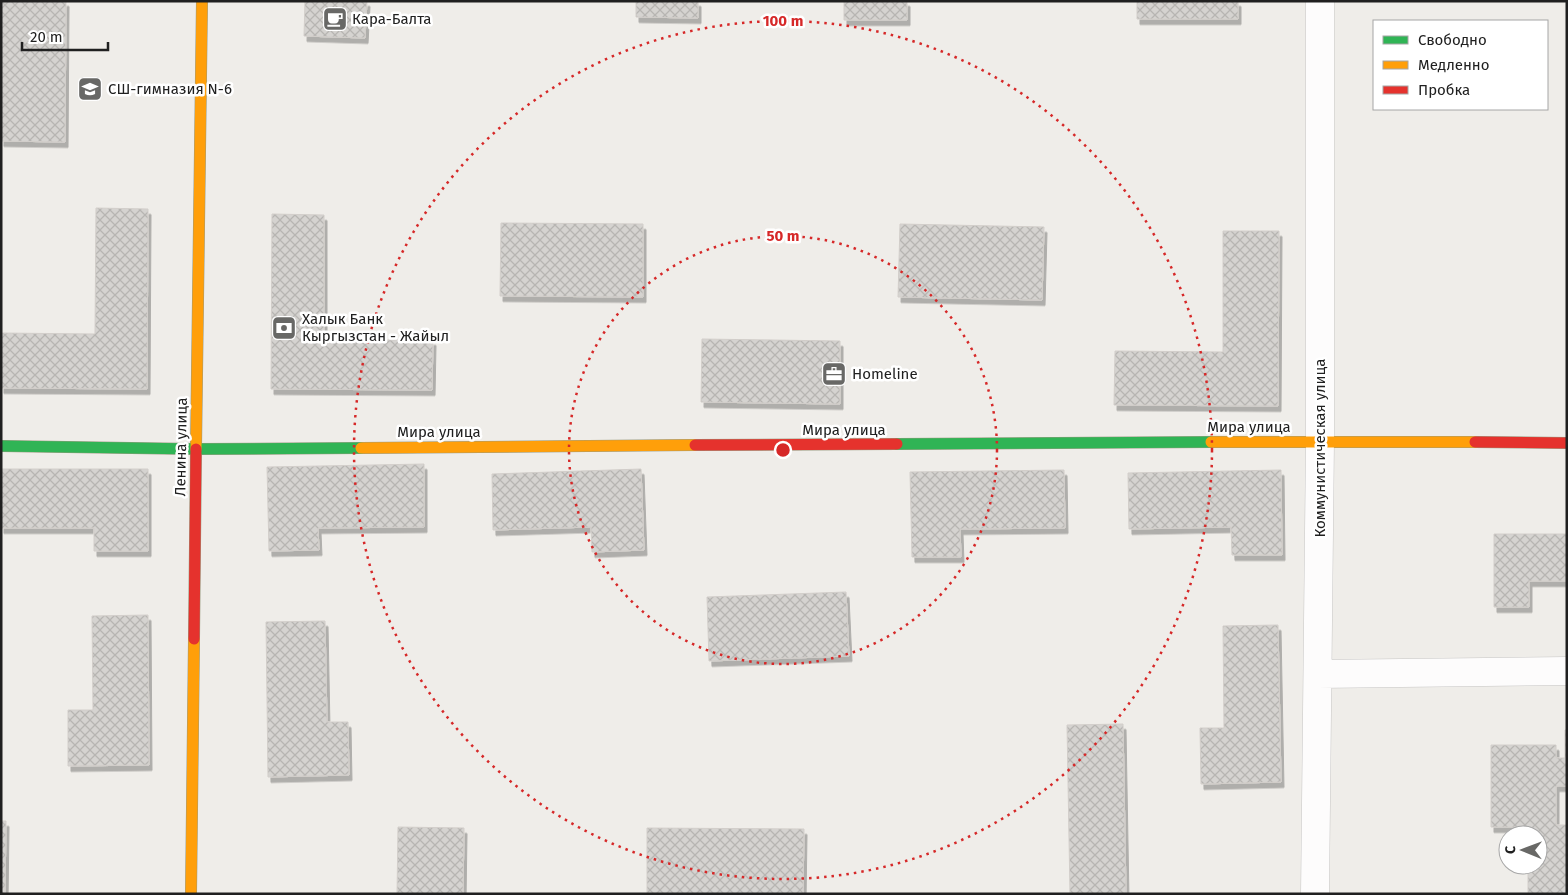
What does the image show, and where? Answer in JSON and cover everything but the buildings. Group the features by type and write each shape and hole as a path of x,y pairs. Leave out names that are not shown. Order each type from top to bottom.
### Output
{"street":[{"name":"Ленина улица","path":"191,894 202,1"},
{"name":"Коммунистическая улица","path":"1315,894 1320,441 1320,1"},
{"name":"Мира улица","path":"1,446 196,449 1320,441 1567,443"},
{"path":"1318,674 1567,671"}],"traffic: fast":[{"path":"897,444 1211,442"},
{"path":"1,446 196,449 361,448"}],"traffic: slow":[{"path":"196,449 202,1"},
{"path":"1211,442 1475,442"},
{"path":"361,448 695,445"},
{"path":"191,894 194,639"}],"traffic: jam":[{"path":"1475,442 1567,443"},
{"path":"695,445 897,444"},
{"path":"194,639 196,449"}],"place":[{"name":"Кара-Балта","path":"335,19"},
{"name":"СШ-гимназия N-6","path":"90,89"},
{"name":"Халык Банк Кыргызстан - Жайыл","path":"284,328"},
{"name":"Homeline","path":"834,374"}]}
